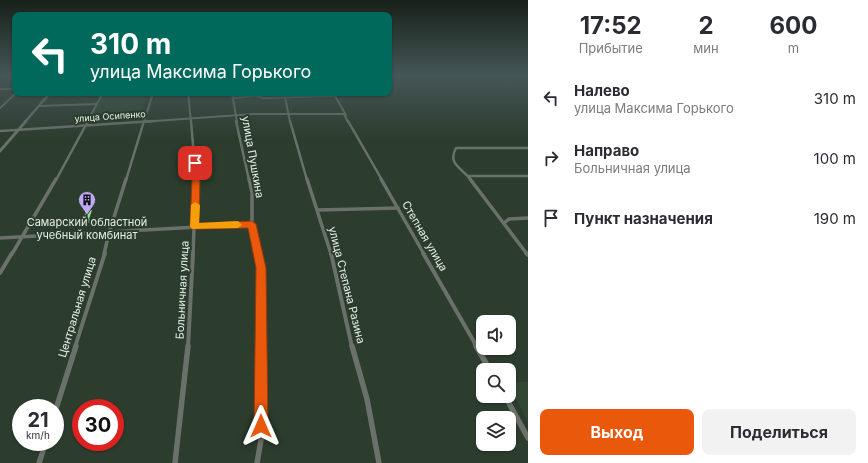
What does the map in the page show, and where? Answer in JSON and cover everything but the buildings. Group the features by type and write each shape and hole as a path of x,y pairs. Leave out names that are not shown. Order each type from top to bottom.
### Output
{"street":[{"path":"0,108 12,97"},
{"path":"0,151 47,97"},
{"path":"0,273 46,198 101,97"},
{"name":"Центральная улица","path":"59,399 105,252 108,233 152,97"},
{"name":"Больничная улица","path":"175,463 187,352 195,227 196,179 188,97"},
{"name":"улица Пушкина","path":"233,97 238,137 252,192 252,224 261,268 261,440 257,463"},
{"path":"259,97 305,97"},
{"name":"улица Степана Разина","path":"285,97 288,114 302,164 333,260 352,346 367,399 379,463"},
{"path":"335,97 346,116"},
{"path":"39,106 97,104"},
{"name":"улица Осипенко","path":"0,131 236,115 341,113"},
{"name":"Степная улица","path":"341,113 346,116 486,363"},
{"path":"528,148 456,148 452,155 453,161 468,176 528,254"},
{"path":"468,176 528,176"},
{"path":"318,210 398,208"},
{"path":"504,222 509,219 528,218"},
{"path":"0,238 252,224"},
{"path":"509,403 528,438"},
{"path":"39,463 43,451"}],"shaded area":[{"path":"103,97 146,97 141,111 93,113"},
{"path":"516,382 528,382 528,422 516,399"}],"slow traffic":[{"path":"195,205 195,227 238,225"}],"place":[{"name":"Самарский областной учебный комбинат","path":"87,215"}],"route":[{"path":"195,163 195,227 252,224 261,268 261,426"}]}
